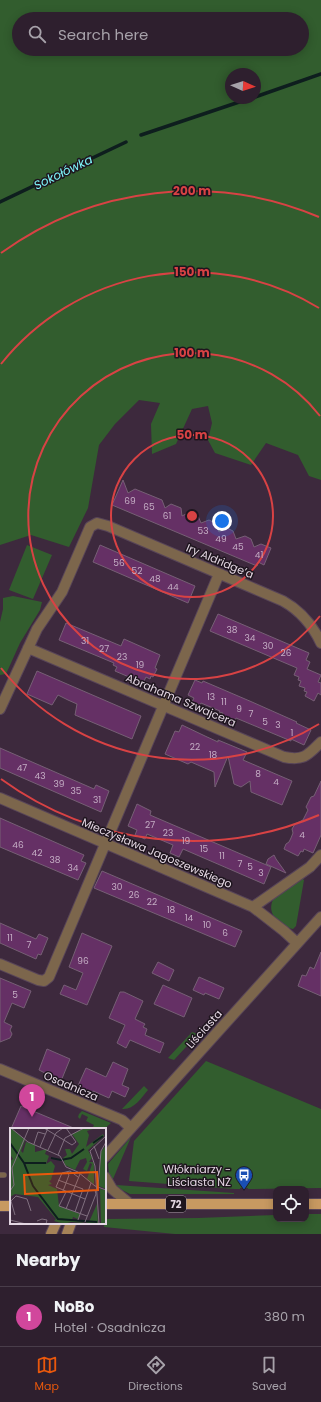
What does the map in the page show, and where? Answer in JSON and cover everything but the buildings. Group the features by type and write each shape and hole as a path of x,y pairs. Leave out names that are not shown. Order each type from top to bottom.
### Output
{"main road":[{"name":"72","path":"106,1204 273,1204"},
{"path":"309,1204 321,1204"}],"street":[{"name":"Iry Aldridge’a","path":"28,648 38,629 62,592 90,528 94,524 101,523 275,597 296,609 310,624 321,643"},
{"path":"0,964 38,980 44,981 49,977 219,574"},
{"path":"0,709 4,690 28,648"},
{"name":"Abrahama Szwajcera","path":"28,648 284,757 299,759 306,756 321,742"},
{"name":"Mieczysława Jagoszewskiego","path":"0,798 253,907 297,943"},
{"path":"253,907 310,867 321,855"},
{"name":"Liściasta","path":"106,1156 321,917"},
{"name":"Osadnicza","path":"0,1069 122,1120 131,1128"},
{"path":"106,1179 112,1189 130,1204"},
{"path":"51,1234 56,1224"},
{"path":"66,1234 71,1224"}],"green space":[{"path":"0,0 321,0 321,480 309,476 298,455 266,443 251,465 215,453 208,440 212,423 208,406 192,409 176,444 152,454 151,424 160,403 139,400 115,424 99,445 88,508 69,547 31,535 0,545"},
{"path":"27,545 52,555 33,599 9,590"},
{"path":"13,596 42,602 40,610 20,643 6,674 0,675 0,622 3,609 3,598"},
{"path":"302,878 304,880 296,926 293,929 283,925 275,918 271,909 272,903 274,898"},
{"path":"192,1032 198,1034 174,1060 168,1058"},
{"path":"206,1061 321,1109 321,1188 309,1188 309,1186 273,1186 273,1189 234,1189 129,1181 134,1141"},
{"path":"144,1086 148,1090 140,1100 130,1108 122,1109"},
{"path":"82,1111 111,1123 105,1128 92,1128 94,1125 86,1121 88,1117 82,1114 80,1119 78,1117"},
{"path":"131,1137 113,1179 111,1179 108,1164"},
{"path":"116,1185 234,1193 234,1194 130,1194"},
{"path":"309,1214 321,1214 321,1234 175,1234 104,1227 104,1224 106,1224 106,1219 273,1215 273,1222 309,1222"}],"waterway":[{"name":"Sokołówka","path":"261,95 321,74"},
{"name":"Sokołówka","path":"141,135 233,104"},
{"name":"Sokołówka","path":"0,202 126,142"}],"place":[{"name":"NoBo","path":"32,1117"},
{"name":"Włókniarzy - Liściasta NŻ","path":"244,1190"}]}
